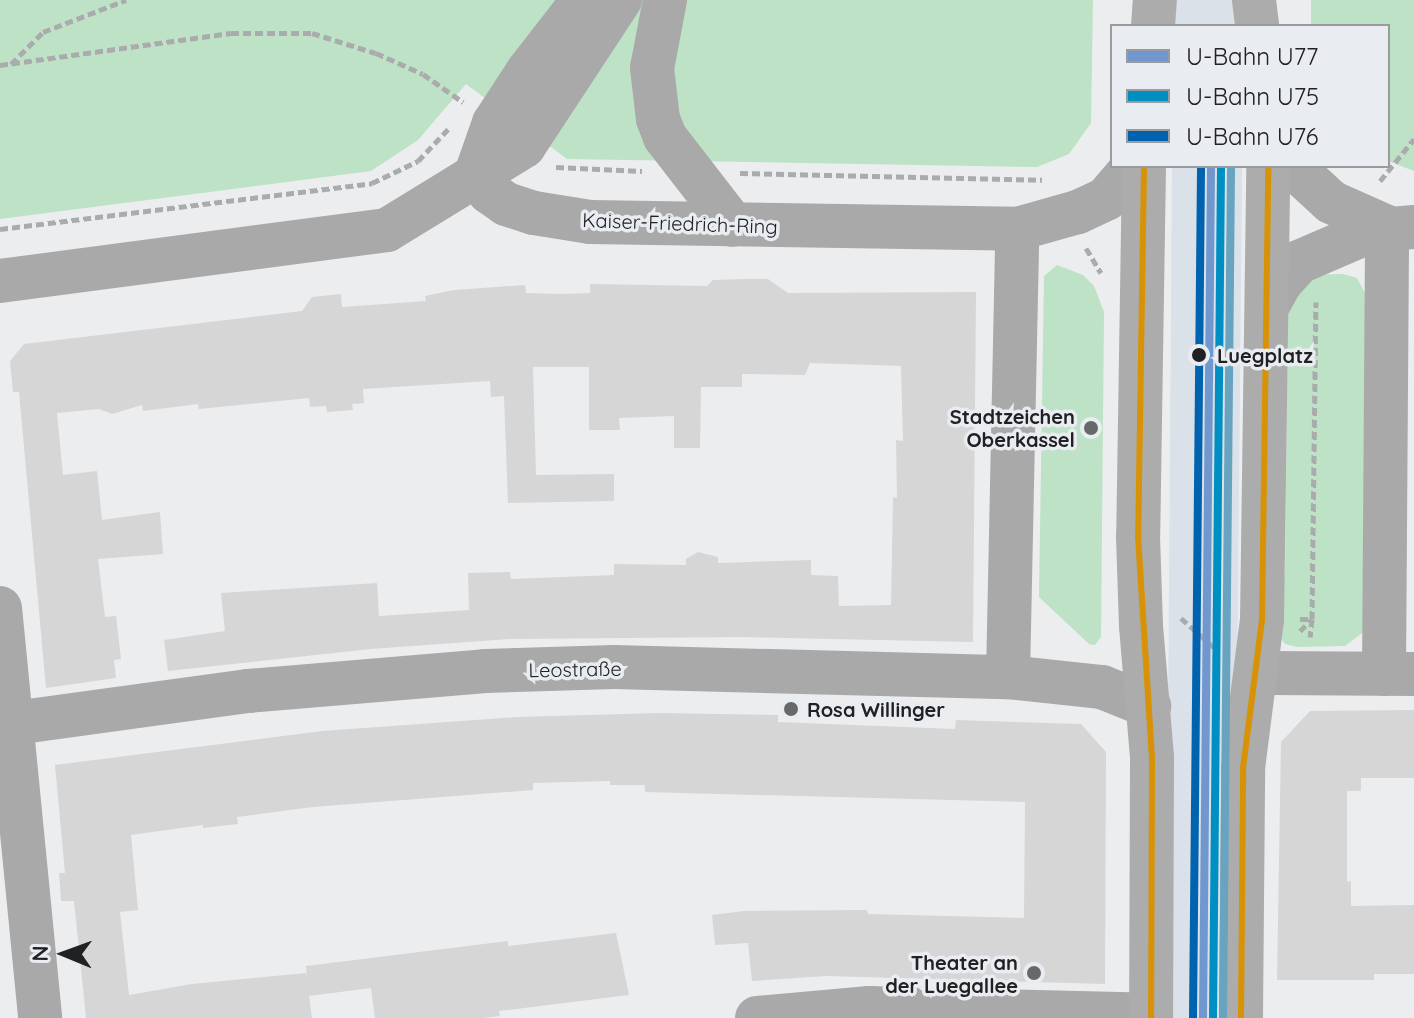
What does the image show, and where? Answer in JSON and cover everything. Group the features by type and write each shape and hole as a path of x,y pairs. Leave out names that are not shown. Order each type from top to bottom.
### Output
{"main road":[{"path":"1153,24 1155,0"},
{"path":"1254,0 1257,24"},
{"path":"1144,168 1138,536 1152,788 1151,1017"},
{"path":"1241,1018 1243,768 1262,620 1268,168"}],"street":[{"path":"509,135 528,71 583,0"},
{"path":"0,281 360,236 387,230 416,215 476,174 620,0"},
{"path":"665,0 652,68 652,96 665,137 733,225"},
{"name":"Kaiser-Friedrich-Ring","path":"476,174 489,192 506,204 534,213 621,224 1017,229 1078,212 1106,199 1132,168"},
{"path":"1294,168 1331,202 1400,227"},
{"path":"1268,305 1281,282 1299,262 1351,237 1400,227"},
{"path":"1257,673 1399,674 1400,227"},
{"path":"1008,677 1017,229"},
{"path":"0,608 6,724 40,1018"},
{"name":"Leostraße","path":"6,724 248,691 485,671 673,668 1008,677 1102,687 1149,706"},
{"path":"757,1018 870,1008 1151,1017"}],"path":[{"path":"10,65 43,32 126,0"},
{"path":"0,65 231,33 312,33 376,53 423,74 555,166 571,170 1055,180"},
{"path":"0,229 372,183 418,161 449,128"},
{"path":"1391,183 1380,182 1414,139"},
{"path":"1304,674 1312,619 1316,290"},
{"path":"1180,630 1180,617 1224,657 1225,644"},
{"path":"1262,620 1312,619"}],"shaded area":[{"path":"1176,0 1241,0 1243,24 1174,24"},
{"path":"1172,168 1242,168 1234,1018 1166,1018"}],"green space":[{"path":"0,0 1093,0 1091,123 1069,154 1037,167 567,159 466,84 418,140 371,171 0,219"},
{"path":"1311,0 1414,0 1414,171 1390,162 1390,24 1311,24"},
{"path":"1057,265 1083,275 1094,286 1104,312 1101,637 1095,645 1089,644 1039,597 1044,276"},
{"path":"1343,274 1357,278 1368,299 1366,621 1362,633 1345,646 1297,647 1285,644 1277,633 1277,582 1285,574 1288,314 1301,275"}],"building":[{"path":"768,279 788,293 976,292 973,642 741,637 511,639 371,649 168,671 164,640 225,631 221,593 377,583 379,616 469,610 468,573 510,572 511,579 614,575 614,564 686,565 686,559 698,552 718,557 718,563 811,560 811,575 838,576 839,606 891,605 893,497 897,498 896,440 903,441 901,366 810,363 805,375 742,374 742,387 701,387 700,448 674,448 674,416 619,418 620,430 589,430 589,367 533,367 536,475 614,474 614,501 508,503 504,396 491,397 490,381 363,389 364,403 352,404 353,410 327,412 326,406 310,407 309,398 199,409 198,404 143,411 142,405 112,414 99,409 57,413 63,475 97,471 102,520 160,512 163,554 98,559 105,617 116,616 121,659 114,660 116,678 46,688 19,392 13,392 10,361 24,344 302,311 312,297 341,294 342,307 426,301 425,296 454,290 525,285 526,293 560,294 590,293 590,284 707,286 713,280"},
{"path":"1414,710 1414,778 1361,778 1361,791 1347,791 1347,882 1351,881 1351,906 1414,905 1414,974 1374,974 1374,980 1277,980 1281,742 1310,711"},
{"path":"660,713 778,715 778,722 955,729 956,720 1081,724 1106,752 1105,984 826,976 752,981 748,943 715,945 712,915 744,911 867,910 868,914 1024,918 1025,802 645,792 645,785 610,785 610,781 533,783 533,790 313,807 237,817 238,824 203,828 203,825 131,835 138,910 120,912 129,995 192,984 306,973 307,980 306,966 508,941 508,946 616,933 629,995 499,1011 500,1016 483,1018 375,1018 371,988 309,996 312,1018 86,1018 74,901 61,901 59,873 65,873 55,765 322,731 517,717"}],"metro line":[{"name":"U76","path":"1193,1018 1201,168"},
{"name":"U77","path":"1203,1018 1211,168"},
{"name":"U75","path":"1213,1018 1221,168"}],"transit line":[{"path":"1144,168 1138,536 1152,758 1151,1018"},
{"path":"1223,1018 1231,168"},
{"path":"1241,1018 1243,768 1262,620 1268,168"}],"place":[{"name":"Luegplatz","path":"1199,355"},
{"name":"Stadtzeichen Oberkassel","path":"1091,428"},
{"name":"Rosa Willinger","path":"791,709"},
{"name":"Theater an der Luegallee","path":"1034,973"}]}
